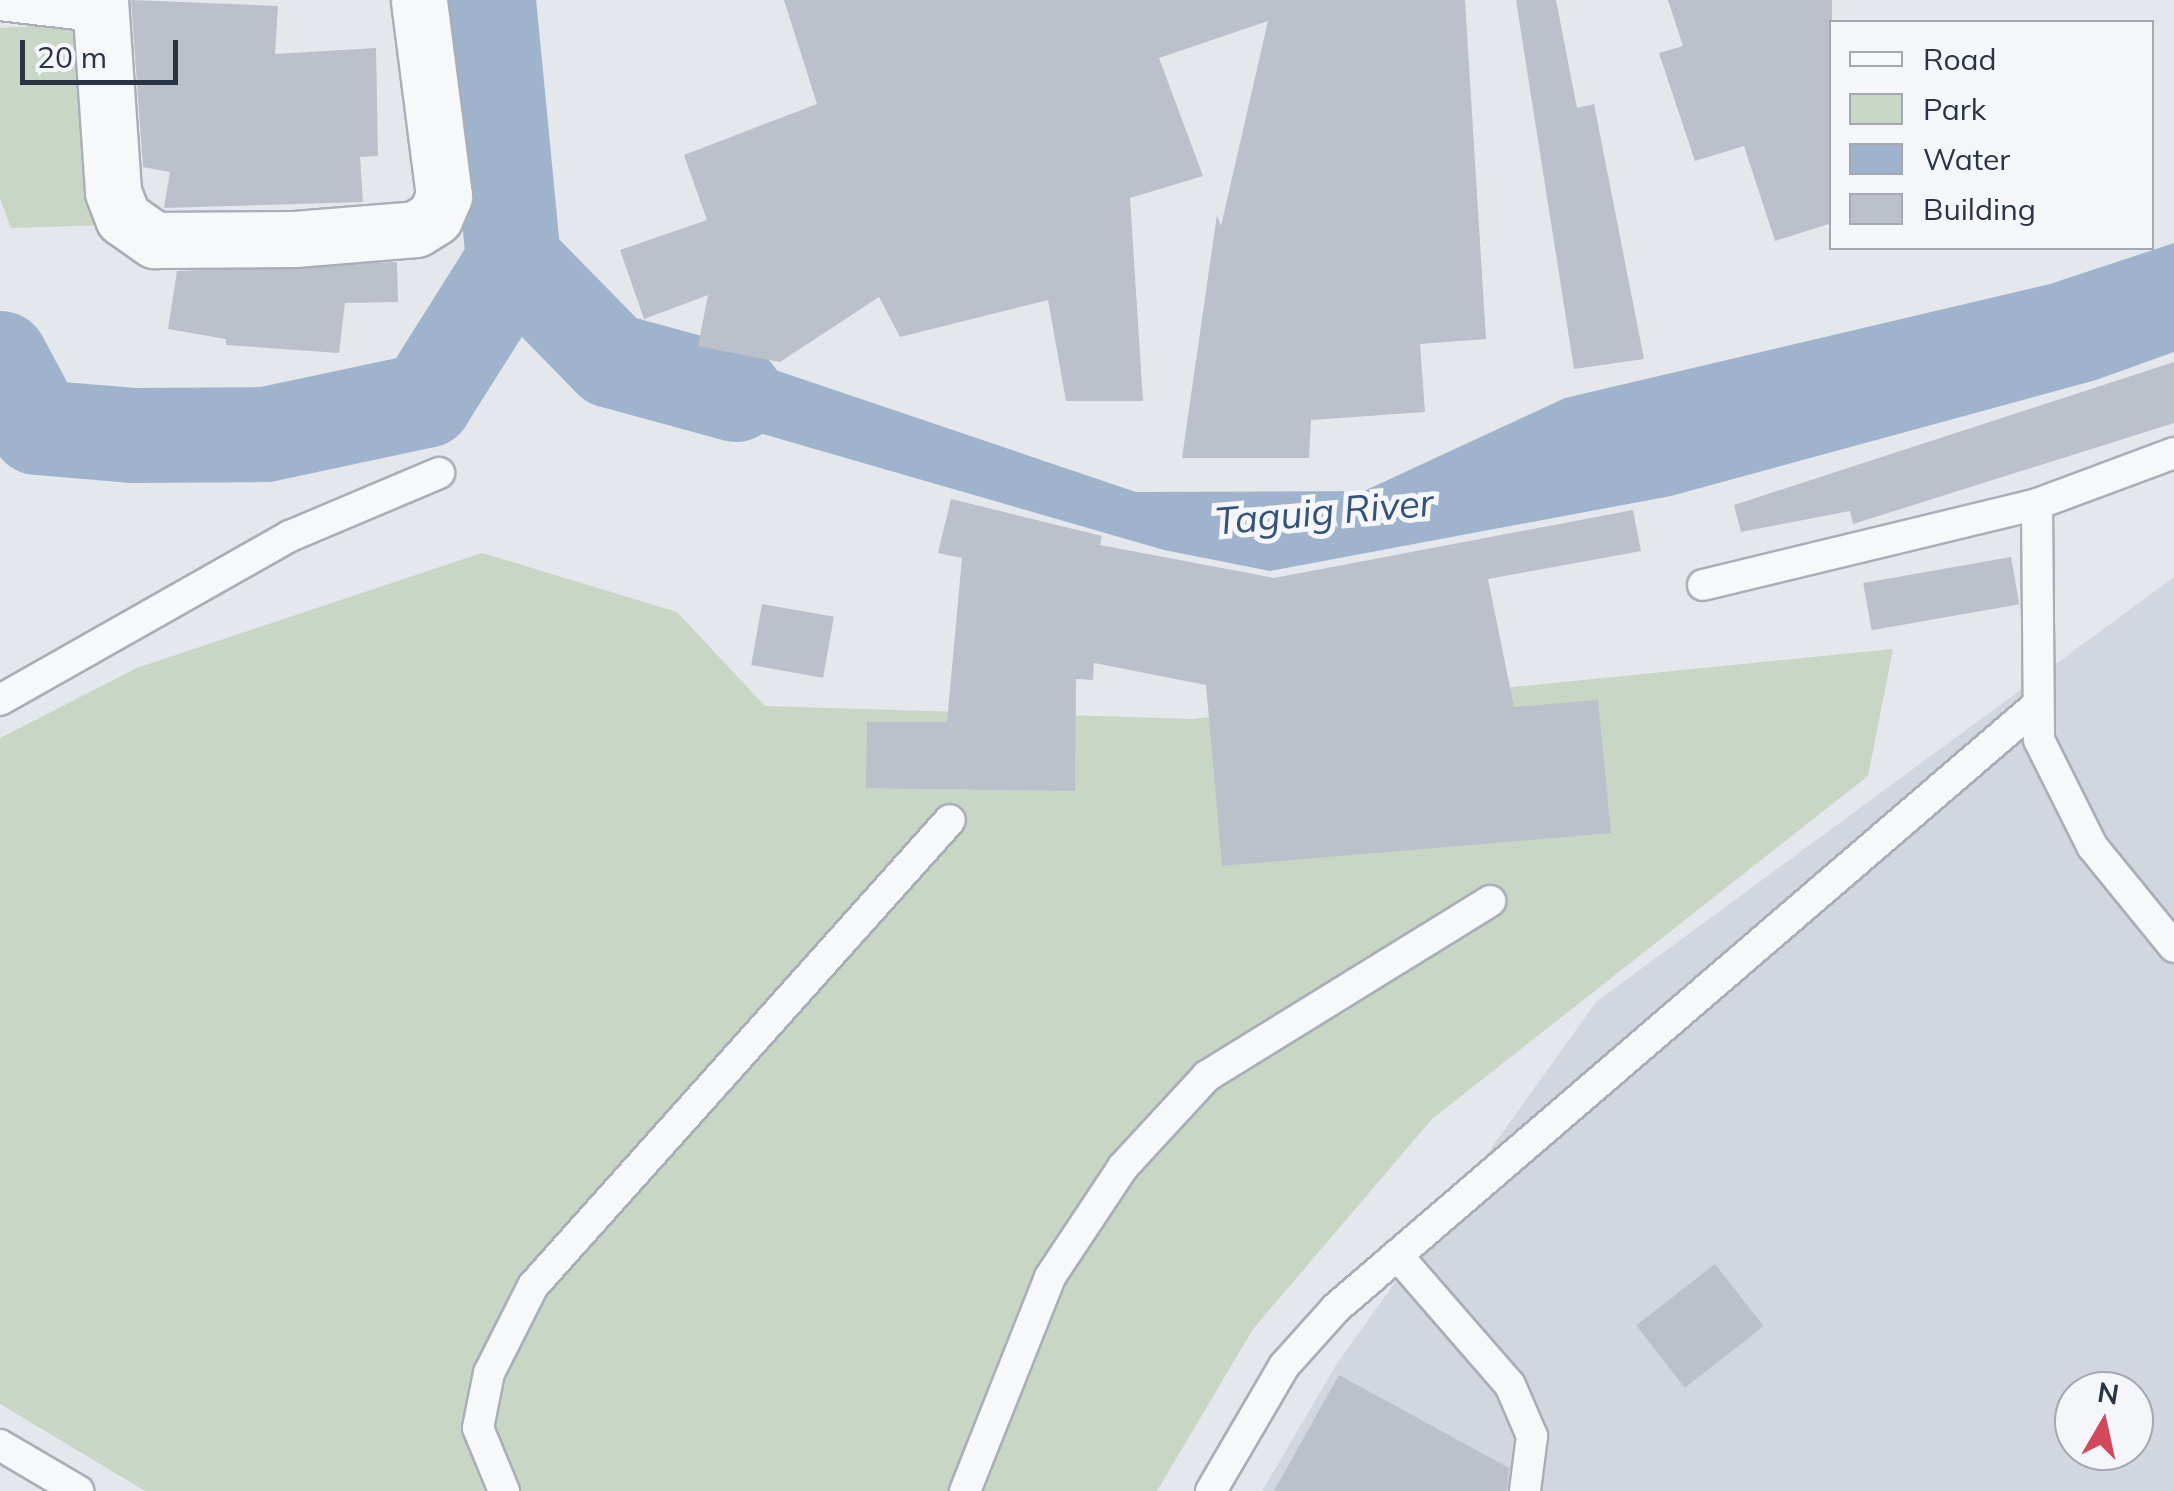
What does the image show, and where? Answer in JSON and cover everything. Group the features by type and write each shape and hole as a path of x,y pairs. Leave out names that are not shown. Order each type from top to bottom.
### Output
{"street":[{"path":"101,9 113,192 123,218 155,240 295,239 416,229 435,217 444,196 418,0"}],"lane":[{"path":"0,6 101,9"},
{"path":"1703,586 2037,504 2174,453"},
{"path":"0,700 290,536 439,473"},
{"path":"2037,504 2034,708 2053,778 2072,812 2174,948"},
{"path":"1211,1491 1284,1366 1397,1255 2034,708"},
{"path":"504,1491 478,1428 489,1373 533,1286 950,820"},
{"path":"966,1491 1050,1277 1123,1167 1208,1076 1490,902"},
{"path":"1397,1255 1510,1385 1532,1436 1525,1491"},
{"path":"0,1445 78,1491"}],"shaded area":[{"path":"2174,577 2174,1491 1262,1491 1338,1362 1596,1002"}],"green space":[{"path":"86,23 107,225 11,228 0,198 0,28"},
{"path":"482,553 677,612 765,706 1193,719 1893,649 1868,776 1432,1119 1253,1329 1157,1491 145,1491 0,1404 0,738 137,668"}],"water":[{"path":"2174,243 2174,352 2096,380 1671,496 1270,571 1164,550 611,390 611,360 639,324 1136,492 1364,491 1565,398 2050,284"}],"building":[{"path":"131,0 278,6 275,54 376,48 378,156 360,157 363,202 164,208 170,172 143,167"},
{"path":"784,0 1465,0 1486,339 1420,344 1425,412 1311,420 1309,458 1182,458 1217,215 1221,226 1268,21 1159,58 1203,176 1130,198 1143,401 1066,401 1048,300 900,337 879,297 780,362 698,346 708,295 644,319 620,250 707,220 684,155 817,104"},
{"path":"1516,0 1556,0 1577,108 1594,104 1644,359 1574,369"},
{"path":"1668,0 1832,0 1829,224 1775,241 1744,146 1695,161 1659,53 1683,46"},
{"path":"397,262 398,302 345,303 339,353 226,345 226,339 168,329 177,271"},
{"path":"2174,362 2174,423 1853,524 1850,511 1741,532 1734,505"},
{"path":"951,499 1102,536 1100,545 1274,578 1633,510 1641,551 1488,579 1514,707 1598,700 1611,833 1222,866 1206,685 1094,663 1093,680 1076,679 1075,791 866,788 867,722 947,722 962,558 938,553"},
{"path":"2011,557 2019,604 1872,630 1863,583"},
{"path":"762,604 834,617 823,678 751,665"},
{"path":"1715,1264 1764,1326 1685,1388 1636,1326"},
{"path":"1339,1375 1509,1468 1507,1491 1274,1491"}],"waterway":[{"path":"488,0 513,260"},
{"name":"Taguig River","path":"513,260 611,360 735,394"},
{"path":"37,427 132,435 265,434 425,400 513,260"},
{"path":"0,358 37,427"}]}
